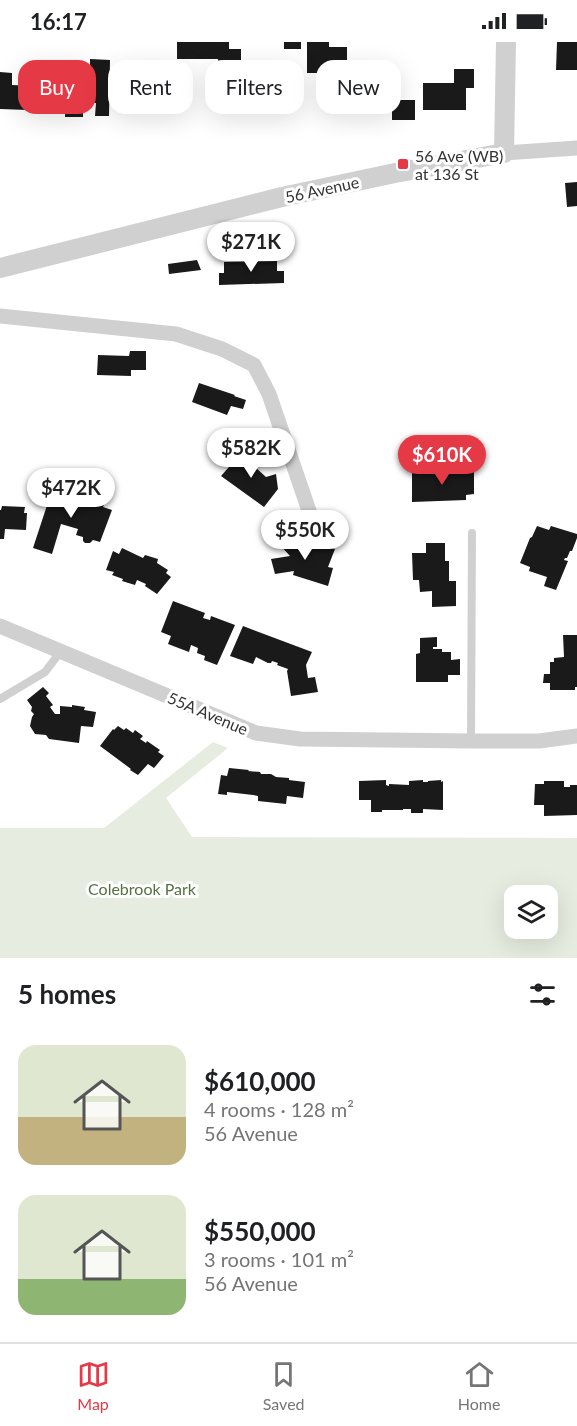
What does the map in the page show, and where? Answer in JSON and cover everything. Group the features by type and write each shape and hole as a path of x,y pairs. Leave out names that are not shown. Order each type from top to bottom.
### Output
{"street":[{"path":"504,153 506,42"},
{"name":"56 Avenue","path":"0,268 282,197 395,173 504,153 577,148"},
{"path":"0,316 176,334 222,349 254,365 269,394 317,534"},
{"name":"55A Avenue","path":"0,626 256,733 300,739 471,741 539,741 577,736"}],"lane":[{"path":"471,741 472,533"},
{"path":"0,699 45,672 61,651"}],"green space":[{"name":"Colebrook Park","path":"213,742 228,748 166,798 192,837 577,838 577,958 0,958 0,828 104,828"}],"building":[{"path":"177,42 229,42 229,49 241,49 241,60 177,59"},
{"path":"284,42 301,42 301,49 284,49"},
{"path":"307,42 329,42 329,47 347,47 347,60 316,60 316,73 307,73"},
{"path":"557,42 577,42 577,70 556,70"},
{"path":"90,59 110,60 108,60 109,116 95,116 96,60"},
{"path":"454,69 474,69 474,88 466,88 466,110 423,110 423,83 454,83"},
{"path":"0,72 12,73 12,85 18,85 18,110 0,109"},
{"path":"401,100 415,100 415,120 392,120 392,114 401,114"},
{"path":"65,114 83,114 83,117 65,117"},
{"path":"577,182 577,206 567,207 565,183"},
{"path":"197,260 201,270 169,274 168,264"},
{"path":"277,261 277,271 284,271 284,283 219,285 219,273 224,273 224,262"},
{"path":"130,351 146,351 146,370 131,370 131,376 97,375 98,355 129,356"},
{"path":"199,383 246,400 243,409 231,406 227,415 192,402"},
{"path":"244,450 259,461 255,467 266,477 276,474 278,489 264,507 221,476"},
{"path":"425,471 474,472 474,494 466,495 466,500 412,502 412,473 425,473"},
{"path":"54,484 66,488 65,493 104,505 103,507 112,510 100,542 93,540 85,543 83,537 76,535 78,529 61,524 52,554 33,548"},
{"path":"2,506 25,507 26,530 5,529 4,539 0,539"},
{"path":"537,526 549,530 551,526 577,534 572,551 564,560 568,561 556,590 544,586 547,577 529,571 530,567 520,563"},
{"path":"296,532 307,545 322,549 323,546 335,549 328,567 333,568 328,586 293,575 294,571 275,574 271,559 290,556 280,545"},
{"path":"426,543 445,543 445,561 449,561 449,581 456,581 456,606 432,607 432,591 420,592 419,580 413,580 412,553 426,553"},
{"path":"122,548 143,558 145,555 158,559 157,563 168,570 166,573 171,577 157,594 145,586 146,584 137,580 135,585 122,581 123,579 112,575 114,572 106,570 113,551 119,554"},
{"path":"173,601 205,613 203,618 210,620 211,616 235,625 217,665 204,660 205,656 197,653 198,648 191,645 189,652 168,644 171,636 161,632"},
{"path":"243,626 312,652 306,665 308,678 315,677 318,692 291,696 288,669 277,665 278,663 272,661 268,663 256,657 253,664 230,656"},
{"path":"563,635 577,635 577,687 575,690 550,690 550,683 543,683 544,674 550,674 550,662 554,662 554,658 564,657"},
{"path":"437,637 437,647 433,649 451,652 451,660 460,659 460,675 448,675 448,682 416,682 416,654 420,653 420,638"},
{"path":"43,687 49,693 46,696 53,705 50,707 55,714 60,714 60,706 72,707 72,705 96,712 93,727 81,726 79,743 49,739 46,735 35,734 30,726 34,714 27,700"},
{"path":"118,726 133,733 135,730 143,736 140,739 160,750 158,752 164,756 154,768 148,764 138,775 100,746"},
{"path":"229,768 305,782 303,798 287,796 286,804 258,801 258,796 253,795 227,792 227,795 218,794 221,775 227,776"},
{"path":"386,780 386,785 389,786 389,784 409,785 409,781 443,781 443,810 423,809 423,813 411,813 411,809 371,812 371,800 359,800 359,781"},
{"path":"544,781 564,781 564,787 577,785 577,815 544,816 544,805 534,805 535,784 544,784"}],"place":[{"name":"56 Ave (WB) at 136 St","path":"403,164"}]}
